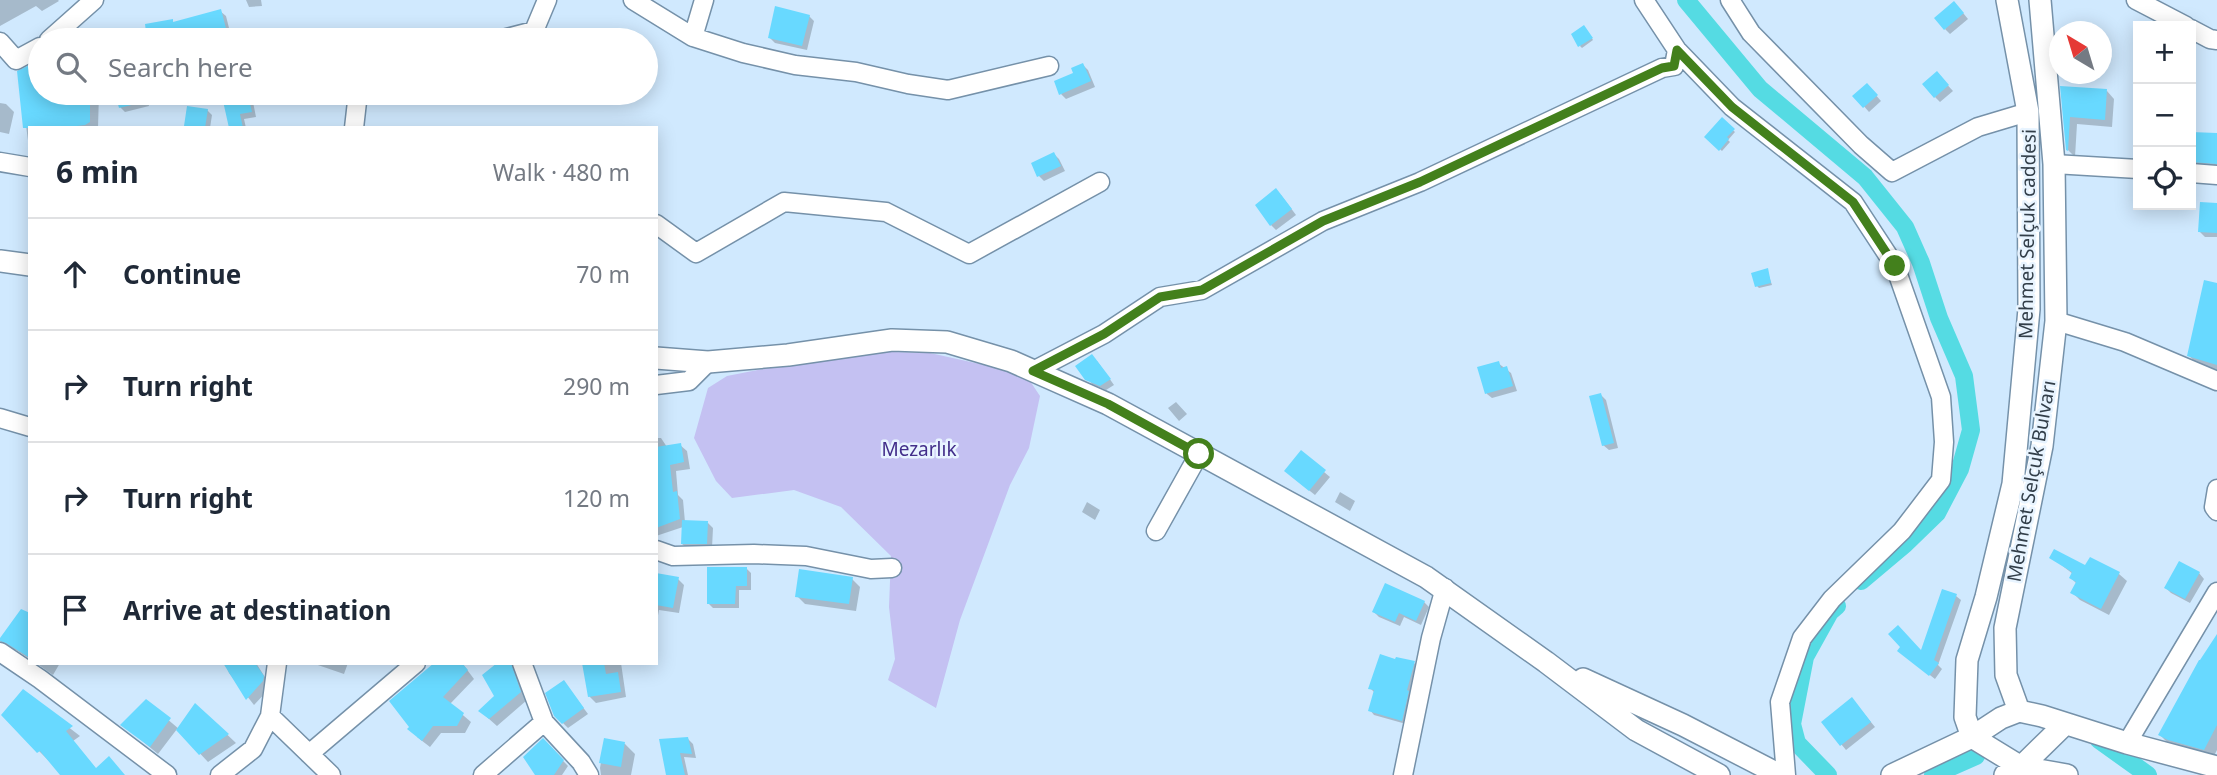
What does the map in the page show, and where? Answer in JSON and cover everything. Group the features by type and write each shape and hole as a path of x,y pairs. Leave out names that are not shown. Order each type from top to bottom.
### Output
{"main road":[{"name":"Mehmet Selçuk caddesi","path":"1972,737 1965,717 1967,660 1986,597 2013,484 2029,309 2028,112 2007,0"},
{"name":"Mehmet Selçuk Bulvarı","path":"2019,711 2006,675 2005,628 2042,446 2056,321 2053,164 2040,0"},
{"path":"0,261 28,265"},
{"path":"658,358 708,362 788,355 892,340 947,342 1011,361 1108,404 1445,589 1636,730 1719,775"},
{"path":"1546,662 1683,725 1780,775"},
{"path":"1892,775 2019,711 2217,767"},
{"path":"2013,771 2064,725"},
{"path":"1972,737 2013,771 2067,775"}],"street":[{"path":"62,28 94,0"},
{"path":"535,28 547,0"},
{"path":"633,0 693,37 743,53 795,65 856,72 908,84 948,90 1049,66"},
{"path":"693,37 704,0"},
{"path":"1644,0 1677,50 1732,107 1853,202 1895,266 1941,397 1944,442 1941,480 1902,531 1832,599 1802,638 1780,702 1786,775"},
{"path":"1730,0 1751,33 1861,145 1892,172 1978,127 2028,112"},
{"path":"2136,0 2177,21"},
{"path":"2196,31 2217,40"},
{"path":"0,41 16,60 28,54"},
{"path":"1033,371 1104,334 1160,297 1202,290 1323,221 1420,182 1662,68 1674,66 1677,50"},
{"path":"354,126 357,105"},
{"path":"0,162 28,167"},
{"path":"2053,164 2133,169"},
{"path":"2196,173 2217,175"},
{"path":"658,225 696,253 783,202 886,212 969,254 1100,182"},
{"path":"2056,321 2125,342 2217,381"},
{"path":"658,385 689,381 708,362"},
{"path":"0,418 28,426"},
{"path":"1156,531 1199,454"},
{"path":"2217,489 2214,507 2217,511"},
{"path":"658,551 673,556 806,556 871,569 891,568"},
{"path":"1403,775 1431,638 1445,589"},
{"path":"2127,743 2217,592"},
{"path":"0,652 40,679 158,773"},
{"path":"220,775 253,749 270,716 277,665"},
{"path":"309,754 414,665"},
{"path":"523,665 544,722 589,775"},
{"path":"270,716 331,775"},
{"path":"483,775 544,722"}],"green space":[{"name":"Mezarlık","path":"856,351 930,353 1007,370 1030,381 1040,396 1029,448 1010,485 960,620 936,708 888,680 895,659 889,607 891,556 841,507 794,490 732,498 716,481 694,438 708,388 727,376"}],"building":[{"path":"1954,1 1964,13 1944,30 1934,18"},
{"path":"775,6 810,15 802,46 768,38"},
{"path":"221,9 226,28 146,28 145,24 173,19 173,22"},
{"path":"1584,25 1593,38 1578,47 1571,34"},
{"path":"1083,63 1091,81 1059,95 1054,81 1073,73 1071,68"},
{"path":"28,66 28,105 90,105 90,122 77,126 23,128 17,71"},
{"path":"1937,71 1949,85 1934,98 1922,84"},
{"path":"1867,83 1878,95 1863,108 1852,96"},
{"path":"2060,86 2107,89 2105,120 2070,117 2068,151 2066,150"},
{"path":"224,105 250,105 252,112 240,114 243,126 229,126"},
{"path":"187,106 208,109 205,126 184,126"},
{"path":"1722,117 1735,129 1719,151 1704,137"},
{"path":"2196,132 2217,133 2217,164 2196,162"},
{"path":"1054,152 1061,166 1037,177 1031,163"},
{"path":"1276,188 1292,209 1270,226 1255,205"},
{"path":"2200,202 2217,203 2217,233 2198,232"},
{"path":"1768,268 1771,283 1755,287 1751,273"},
{"path":"2204,280 2217,283 2217,365 2187,356"},
{"path":"1092,354 1111,379 1100,386 1085,380 1075,366"},
{"path":"1499,361 1501,368 1507,366 1513,386 1485,394 1477,367"},
{"path":"1601,393 1614,443 1602,446 1589,396"},
{"path":"681,443 684,462 670,465 673,492 677,491 680,519 658,527 658,447"},
{"path":"1301,450 1326,470 1309,491 1284,471"},
{"path":"682,520 708,521 707,544 681,544"},
{"path":"2054,549 2085,565 2090,557 2120,572 2101,609 2070,593 2076,582 2069,578 2072,572 2049,558"},
{"path":"2179,561 2200,572 2185,599 2164,588"},
{"path":"707,567 747,567 747,586 736,586 735,604 707,604"},
{"path":"799,569 853,577 849,604 795,597"},
{"path":"658,573 679,577 673,608 658,605"},
{"path":"1385,583 1425,601 1416,621 1399,613 1395,622 1372,612"},
{"path":"1942,589 1957,594 1934,660 1939,663 1929,676 1897,651 1900,647 1888,634 1898,625 1921,650"},
{"path":"21,609 28,612 28,657 0,641"},
{"path":"2217,634 2217,725 2204,750 2158,735 2199,660"},
{"path":"1380,654 1415,661 1402,721 1368,711 1374,690 1368,689"},
{"path":"224,665 256,665 264,676 263,681 246,700"},
{"path":"432,665 464,665 468,670 443,697 464,713 457,726 433,726 422,741 407,729 409,727 389,701"},
{"path":"494,665 512,665 521,692 489,719 478,711 494,696 482,675"},
{"path":"582,665 604,665 606,674 618,672 621,692 588,697"},
{"path":"564,680 584,708 562,724 554,716 545,693"},
{"path":"23,689 73,726 66,731 96,768 109,756 125,775 60,775 40,751 37,753 1,715"},
{"path":"1852,697 1871,722 1840,746 1821,722"},
{"path":"146,699 171,718 150,747 120,725"},
{"path":"195,703 229,734 199,755 176,730"},
{"path":"688,737 692,754 680,753 685,775 666,775 659,739"},
{"path":"543,738 564,760 554,775 535,775 523,757"},
{"path":"604,738 625,742 621,767 599,763"}],"waterway":[{"path":"1686,0 1760,89 1865,177 1905,227 1964,376 1971,430 1960,469 1937,513 1861,581"},
{"path":"1828,775 1797,743 1792,724 1805,657 1830,612 1837,606"},
{"path":"2099,740 2148,775"},
{"path":"1933,775 1976,756"}],"route":[{"path":"1199,454 1108,404 1033,371 1104,334 1160,297 1202,290 1323,221 1420,182 1662,68 1674,66 1677,50 1732,107 1853,202 1895,266"}]}
